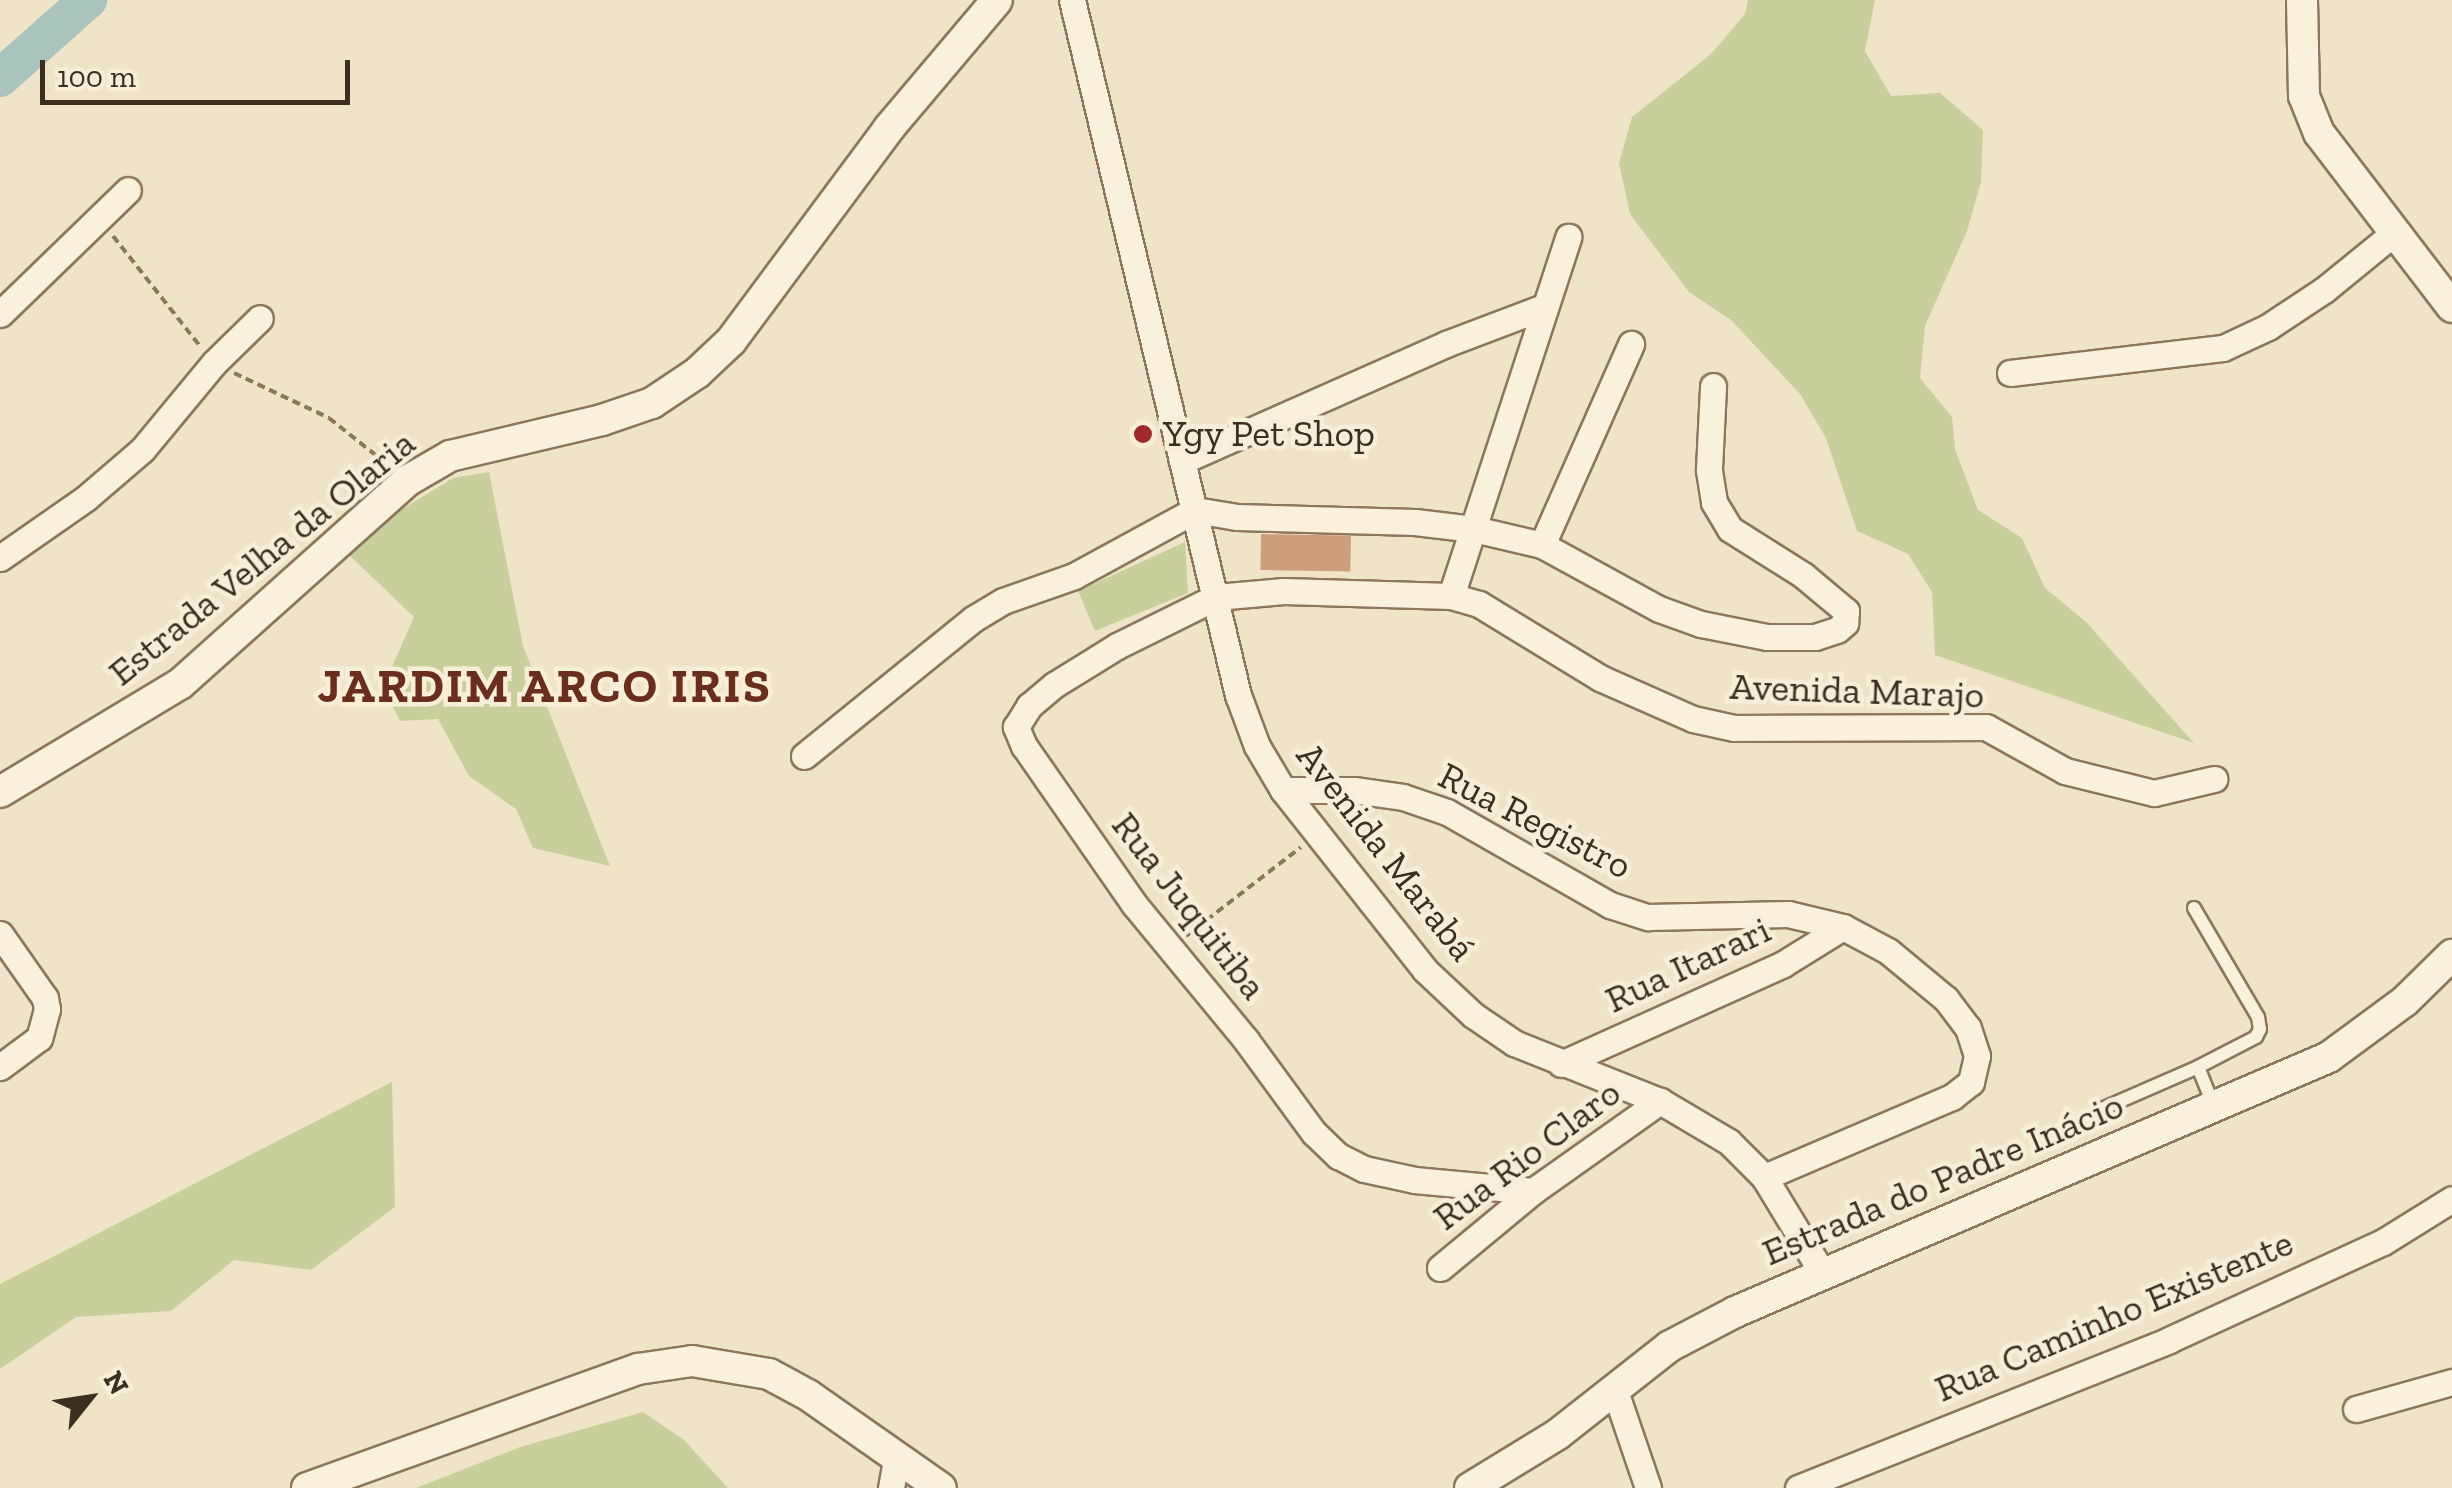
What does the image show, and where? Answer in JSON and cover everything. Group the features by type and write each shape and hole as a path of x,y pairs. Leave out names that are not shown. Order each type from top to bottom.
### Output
{"street":[{"name":"Estrada Velha da Olaria","path":"0,792 126,720 180,684 407,481 450,456 602,420 652,403 696,374 730,341 889,128 998,0"},
{"name":"Avenida Marabá","path":"1072,0 1238,695 1258,746 1283,790 1425,970 1486,1024 1514,1043 1660,1101 1729,1142 1764,1177 1823,1274"},
{"path":"2302,0 2304,96 2319,133 2452,308"},
{"path":"0,314 128,190"},
{"path":"2010,373 2223,348 2268,327 2310,299 2394,234"},
{"path":"1450,596 1541,308 1568,237"},
{"path":"1182,461 1446,344 1541,308"},
{"path":"0,558 86,498 142,450 214,364 260,318"},
{"path":"1542,545 1631,344"},
{"path":"804,756 1003,600 1074,576 1195,510 1237,516 1415,522 1474,529 1542,545 1659,610 1700,624 1767,638 1815,637 1837,630 1845,623 1846,611 1803,575 1730,529 1714,502 1709,469 1714,386"},
{"name":"Avenida Marajo","path":"1216,597 1284,590 1450,596 1479,604 1600,678 1693,719 1734,728 1869,731 1986,727 2066,771 2154,793 2214,779"},
{"name":"Rua Juquitiba","path":"1216,597 1117,646 1054,685 1029,706 1016,728 1024,746 1134,904 1314,1133 1338,1156 1364,1168 1416,1180 1534,1191"},
{"name":"Rua Registro","path":"1283,790 1354,790 1404,798 1447,812 1610,905 1648,917 1788,914 1843,926 1888,951 1946,999 1968,1028 1977,1056 1971,1082 1952,1097 1764,1177"},
{"name":"Rua Itarari","path":"1561,1064 1783,964 1843,926"},
{"path":"0,934 44,998 47,1009 39,1038 0,1067"},
{"name":"Estrada do Padre Inácio","path":"1470,1488 1542,1445 1670,1346 1823,1274 2329,1057 2405,1002 2452,956"},
{"name":"Rua Rio Claro","path":"1440,1268 1534,1191 1660,1101"},
{"name":"Rua Caminho Existente","path":"1798,1488 2169,1340 2383,1242 2452,1199"},
{"path":"307,1488 638,1369 692,1361 769,1374 808,1395 894,1474 941,1488"},
{"path":"2356,1409 2452,1382"},
{"path":"1614,1388 1648,1488"}],"lane":[{"path":"2097,1112 2256,1037 2260,1029 2258,1017 2194,908"},
{"path":"2198,1066 2213,1104"}],"path":[{"path":"100,219 214,364 329,418 407,481"},
{"path":"1171,947 1317,834"}],"green space":[{"path":"1748,0 1875,0 1865,51 1891,96 1940,93 1983,130 1981,182 1967,231 1925,326 1920,378 1952,417 1955,449 1978,510 2022,538 2045,588 2086,622 2194,743 1935,655 1932,592 1908,554 1857,531 1826,438 1800,394 1731,320 1689,292 1630,214 1619,163 1632,117 1711,54 1745,14"},
{"path":"489,472 523,646 610,866 533,848 516,809 469,776 438,719 400,721 383,687 414,617 348,554 376,525 453,478"},
{"path":"1185,542 1188,593 1095,631 1078,591"},
{"path":"392,1082 395,1207 311,1270 234,1260 171,1311 76,1317 0,1369 0,1284"},
{"path":"643,1412 684,1440 728,1488 416,1488 520,1447"}],"building":[{"path":"1261,534 1351,536 1350,572 1260,570"}],"waterway":[{"path":"0,78 88,0"}],"place":[{"name":"Ygy Pet Shop","path":"1143,434"}],"district":[{"name":"JARDIM ARCO IRIS","path":"545,686"}]}
